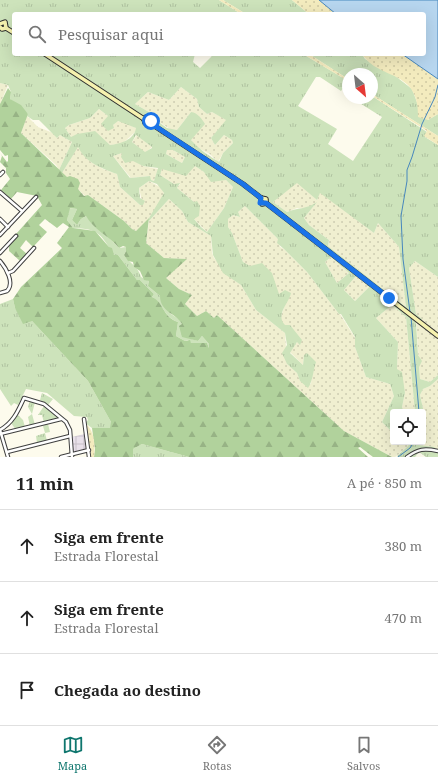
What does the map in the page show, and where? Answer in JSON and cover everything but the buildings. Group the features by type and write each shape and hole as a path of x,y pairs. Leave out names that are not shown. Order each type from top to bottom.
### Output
{"main road":[{"path":"0,24 5,22 6,28"},
{"path":"0,27 2,29 6,28 12,32"},
{"path":"48,56 144,119 145,123 150,123 243,184 261,198 266,198 266,203 438,336"}],"street":[{"path":"0,175 3,172"},
{"path":"0,192 22,211"},
{"path":"0,235 36,197"},
{"path":"0,219 8,227"},
{"path":"0,253 16,236"},
{"path":"8,273 13,271 34,248"},
{"path":"0,261 8,273 10,288 0,294"},
{"path":"8,457 0,430 5,428 17,414 25,398 44,404 69,426 72,456"},
{"path":"84,419 89,457"},
{"path":"1,434 61,420"},
{"path":"7,452 70,436"},
{"path":"407,457 416,450 422,449 438,452"},
{"path":"61,457 72,456 89,450"}],"shaded area":[{"path":"84,434 86,449 73,453 72,437"}],"green space":[{"path":"0,0 219,0 238,12 12,12 12,56 194,56 193,62 200,68 212,56 306,56 342,77 342,90 341,91 320,77 316,77 298,106 337,129 328,144 353,161 382,117 361,104 378,104 378,100 427,132 425,137 438,145 438,277 415,261 409,268 416,314 422,319 421,323 416,320 418,355 422,361 419,367 420,379 430,382 438,375 438,379 430,386 423,389 420,395 423,409 415,409 406,317 392,305 376,318 398,342 397,369 402,372 405,393 403,409 390,409 390,430 382,422 394,396 390,384 366,377 355,347 355,337 341,314 339,314 307,272 277,243 278,239 245,206 238,212 240,217 233,215 228,219 228,227 232,233 243,262 250,266 262,263 272,273 279,294 285,290 291,293 281,317 285,325 290,325 302,340 300,345 297,342 290,353 303,365 304,355 307,353 316,362 308,388 300,381 297,373 287,364 282,353 287,345 285,333 256,310 241,285 223,273 213,255 211,236 188,222 182,211 169,199 149,221 149,218 164,193 157,184 149,181 139,188 140,198 145,201 143,205 140,205 120,187 117,174 90,161 81,153 78,147 62,173 59,170 72,142 60,135 57,138 39,120 33,120 27,116 28,114 10,99 11,92 8,85 0,83","holes":["181,87 197,99 199,107 207,114 212,112 226,120 211,138 215,145 224,135 232,140 233,143 223,153 219,162 204,152 191,140 205,124 200,116 191,112 177,130 167,128 153,118 149,112 135,104 148,92 169,100","99,109 108,116 101,124 108,131 114,128 113,125 118,121 136,128 135,132 126,141 110,145 95,131 77,134 71,137 65,128 69,125 90,118","136,135 152,147 152,148 145,152 132,142","167,150 173,150 185,157 182,163 166,154","122,153 121,157 125,163 133,161 143,166 158,168 154,181 151,180 150,176 130,178 113,156","195,166 204,172 211,182 226,180 233,187 224,208 207,232 194,219 199,216 200,206 197,201 194,202 177,188 180,183 174,184 160,175 162,169 186,176","297,183 317,200 320,193 374,233 378,223 399,247 406,307 328,246 329,240 309,225 304,218 317,202 309,206 287,212 273,202","331,257 349,273 337,283 325,262","356,276 369,287 355,301 344,290"]},
{"path":"223,0 292,0 307,12 243,12"},
{"path":"312,56 363,56 365,59 394,75 412,89 418,105 428,120 438,114 438,136 378,98 378,68 342,68 342,75"},
{"path":"0,83 8,85 0,104"},
{"path":"181,87 197,99 199,107 207,114 212,112 227,120 211,138 215,145 224,135 232,140 233,143 223,153 218,162 210,154 196,147 191,140 191,112 177,130 170,129 153,118 149,112 135,104 148,92 169,100"},
{"path":"8,88 11,92 10,99 21,105 28,114 21,133 67,177 70,176 78,179 80,183 78,189 84,196 88,195 136,231 149,218 146,243 164,258 187,259 166,278 179,289 192,295 185,304 197,316 206,311 214,318 217,315 344,431 392,457 373,457 360,447 358,448 368,457 189,457 142,444 133,449 133,457 94,457 95,449 92,428 110,428 111,422 88,381 32,321 23,324 15,308 13,299 21,287 62,248 57,243 69,227 63,223 57,228 45,219 39,225 47,232 33,247 26,240 20,248 27,254 20,261 9,251 9,245 17,236 16,234 42,205 37,196 17,192 11,199 1,190 10,179 6,173 6,168 0,162 2,156 0,153 7,162 8,155 5,156 0,150 0,104","holes":["70,208 77,209 72,220 77,225 81,219 86,216 93,225 119,248 123,246 126,247 124,255 128,261 133,262 134,267 140,271 144,280 149,281 148,286 160,296 165,309 176,317 182,324 179,326 182,337 198,341 202,336 209,344 209,348 207,343 191,343 190,340 185,341 176,336 178,322 169,317 159,302 152,297 154,294 140,280 137,280 118,255 114,255 112,248 109,247 95,231 73,228 67,220"]},
{"path":"99,109 108,116 113,125 117,121 126,123 136,128 136,131 122,144 110,145 104,140 71,137 65,128 69,125 90,118"},
{"path":"27,116 38,127 53,133 57,138 60,135 72,142 59,170 56,165 21,133"},
{"path":"137,135 152,147 145,153 132,142"},
{"path":"78,146 91,162 103,169 117,174 120,187 140,205 143,205 139,188 149,181 160,187 164,193 161,201 144,225 136,231 132,229 124,221 88,195 85,196 62,173"},
{"path":"167,150 173,150 185,157 182,163 166,154"},
{"path":"122,153 143,166 158,169 154,181 151,180 149,176 131,178 113,156"},
{"path":"195,166 204,172 226,180 233,187 224,208 207,232 194,219 194,202 177,188 180,184 174,184 160,175 162,169"},
{"path":"297,182 317,200 320,192 374,233 378,223 399,247 406,307 328,246 329,240 309,225 304,218 316,203 307,209 297,208 287,212 273,202"},
{"path":"169,199 182,211 188,222 211,236 212,253 214,258 234,280 241,285 256,310 285,333 287,364 297,373 300,381 311,384 315,362 304,355 303,365 290,352 297,342 281,321 287,298 281,293 279,294 243,262 232,233 228,227 228,219 233,215 239,217 238,212 245,206 278,239 280,247 284,249 307,272 340,314 355,338 355,347 366,377 390,384 394,396 382,422 390,430 390,445 409,445 407,447 395,457 392,457 344,431 217,315 214,318 206,311 197,316 185,304 192,295 179,289 166,278 186,259 164,258 146,243 149,221"},
{"path":"69,208 77,209 72,220 77,225 81,219 86,216 119,248 126,247 124,255 126,258 138,270 141,277 149,281 148,286 160,296 171,314 180,320 182,324 182,336 198,341 202,336 209,344 209,348 207,343 191,343 188,340 185,341 176,336 178,322 169,317 159,302 152,297 154,294 140,280 137,280 118,255 114,255 102,237 94,231 73,228 67,220"},
{"path":"331,257 349,273 337,283 325,262"},
{"path":"415,261 438,277 438,375 430,382 420,379 416,314 409,268"},
{"path":"356,276 369,287 355,301 344,290"},
{"path":"13,299 15,308 32,321 88,381 111,422 111,428 92,428 85,423 88,420 87,417 74,416 47,393 26,389 18,405 14,403 11,406 0,389 0,304"},
{"path":"392,305 406,317 415,409 403,409 405,393 397,369 398,342 376,318"},
{"path":"438,379 438,450 433,447 419,445 426,445 426,409 423,409 420,395 423,389 430,386"},
{"path":"42,393 53,399 48,405 40,400"},
{"path":"30,400 35,402 32,414 28,407"},
{"path":"44,406 59,418 44,423 42,415 38,415"},
{"path":"32,414 35,425 30,426 28,417"},
{"path":"18,415 23,420 25,427 16,430 11,423"},
{"path":"48,424 50,432 45,433 43,426"},
{"path":"45,433 47,441 37,443 36,436"},
{"path":"142,444 189,457 133,457 133,449"},
{"path":"409,445 419,445 434,447 438,450 438,457 426,457 419,452 415,457 397,456"}],"sand":[{"path":"219,0 223,0 243,12 238,12"},
{"path":"292,0 319,0 334,12 307,12"},
{"path":"306,56 312,56 342,75 342,77"},
{"path":"364,56 405,56 438,79 438,114 428,120 418,117 417,101 412,90 397,77 369,62"},
{"path":"378,98 438,136 438,145 424,136 427,131 378,100"},
{"path":"85,423 93,434 94,457 90,457 91,452"}],"water":[{"path":"319,0 438,0 438,79 405,56 426,56 426,12 334,12"}],"waterway":[{"path":"410,312 403,259 401,216 407,181 407,170 422,124 435,97 438,85"},
{"path":"411,317 419,409"},
{"path":"398,457 412,445"}],"route":[{"path":"151,121 150,123 243,184 261,198 260,203 266,203 287,218 389,298"}]}
